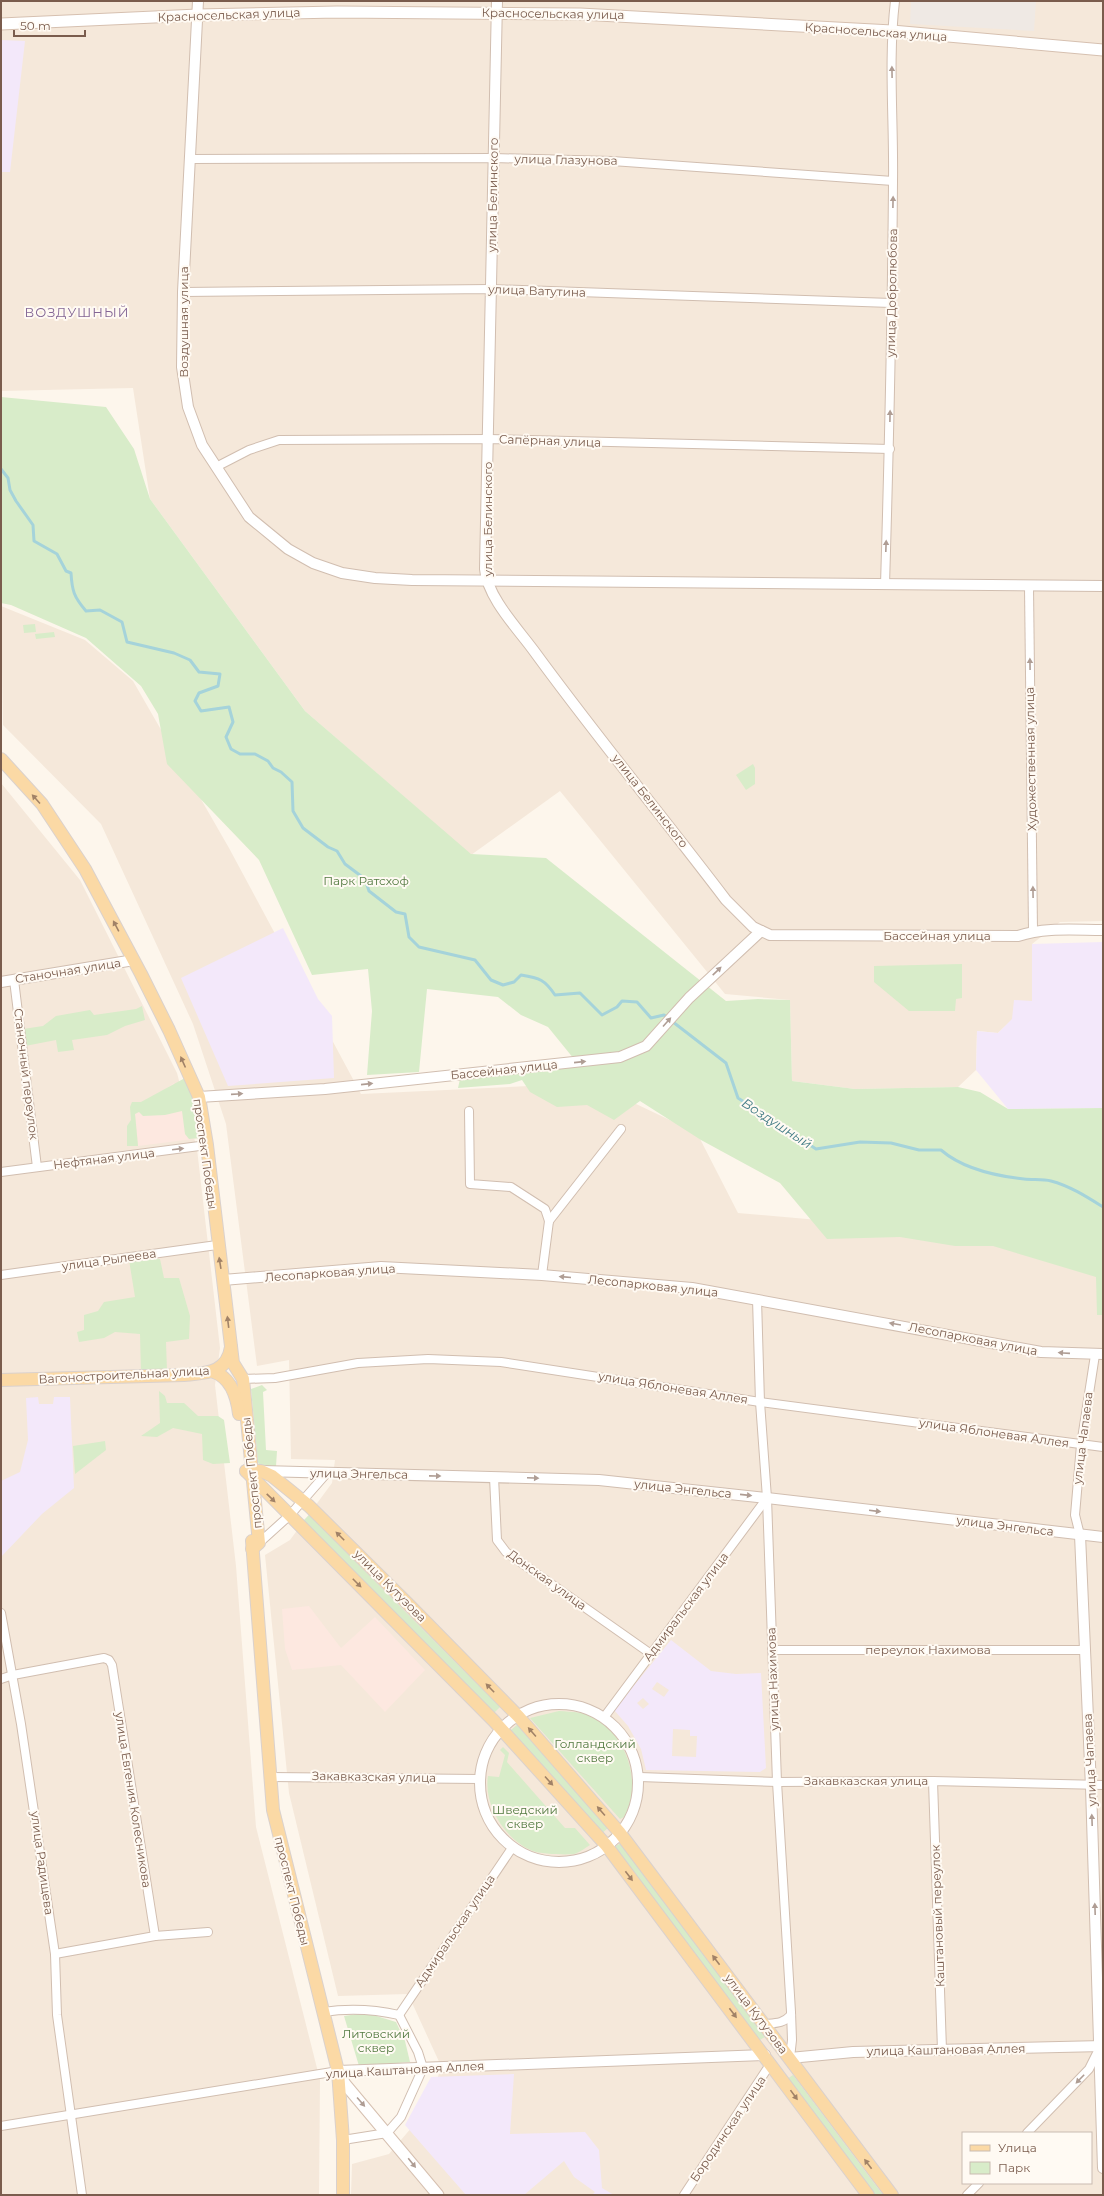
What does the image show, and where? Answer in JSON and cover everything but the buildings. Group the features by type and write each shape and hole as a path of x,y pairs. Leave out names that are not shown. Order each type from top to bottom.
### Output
{"main road":[{"name":"Красносельская улица","path":"1,24 337,12 497,13 647,17 805,27 892,30 1103,50"},
{"name":"проспект Победы","path":"1,759 42,804 85,869 134,960 169,1030 199,1097 207,1145 217,1245 223,1280 233,1363 243,1379 253,1473 270,1777 273,1810 278,1833 338,2071 345,2084 438,2195"},
{"name":"Вагоностроительная улица","path":"1,1380 168,1376 214,1372 226,1360 231,1344"},
{"name":"проспект Победы","path":"214,1372 225,1377 235,1394 253,1473"},
{"name":"улица Кутузова","path":"253,1473 272,1476 302,1500 408,1604 518,1716 620,1833 892,2195"},
{"name":"улица Кутузова","path":"253,1473 290,1516 502,1729 606,1845 768,2059 868,2195"},
{"path":"338,2071 343,2140 343,2195"}],"street":[{"name":"Воздушная улица","path":"198,1 191,159 182,292 182,367 188,407 202,445 249,517 288,549 314,563 342,573 375,578 1029,587 1103,586"},
{"name":"улица Белинского","path":"497,1 486,580 496,599 557,682 726,900 738,915 753,927 766,933"},
{"name":"улица Добролюбова","path":"885,585 890,449 893,181 892,30 895,1"},
{"name":"улица Глазунова","path":"191,159 494,158 612,161 893,181"},
{"name":"улица Ватутина","path":"182,292 491,289 891,303"},
{"name":"Сапёрная улица","path":"216,467 249,450 279,440 488,439 890,449"},
{"name":"Художественная улица","path":"1029,587 1033,931"},
{"name":"Бассейная улица","path":"199,1097 325,1088 620,1057 646,1046 689,998 766,933 1018,936 1033,931 1103,930"},
{"name":"Станочная улица","path":"1,982 134,960"},
{"name":"Станочный переулок","path":"14,980 37,1167"},
{"path":"469,1111 470,1184 511,1187 545,1209 549,1221 542,1275"},
{"path":"549,1221 621,1129"},
{"name":"Нефтяная улица","path":"1,1172 207,1145"},
{"name":"улица Рылеева","path":"1,1275 217,1245"},
{"name":"Лесопарковая улица","path":"223,1280 381,1267 542,1275 692,1288 1041,1352 1099,1354"},
{"name":"улица Нахимова","path":"757,1299 760,1402 767,1498 777,1782 791,2016 792,2040 790,2058"},
{"name":"улица Чапаева","path":"1099,1354 1081,1445 1075,1515 1080,1535 1091,1785 1102,2046 1103,2168"},
{"name":"улица Яблоневая Аллея","path":"243,1379 275,1378 358,1363 435,1359 501,1362 760,1402 1103,1447"},
{"name":"улица Энгельса","path":"253,1473 599,1480 767,1498 1103,1538"},
{"path":"256,1546 290,1516 302,1500 326,1474"},
{"name":"Донская улица","path":"494,1477 497,1540 506,1552 651,1654"},
{"name":"Адмиральская улица","path":"605,1716 767,1498"},
{"name":"улица Радищева","path":"1,1612 13,1675 55,1954 57,2015 82,2195"},
{"name":"переулок Нахимова","path":"772,1650 1084,1650"},
{"name":"улица Евгения Колесникова","path":"13,1675 104,1658 112,1665 155,1936"},
{"path":"1,1679 13,1675"},
{"path":"569,1705 587,1708 605,1716 620,1732 632,1749 640,1777 634,1811 620,1833 606,1845 577,1860 556,1861 533,1858 512,1848 496,1831 484,1807 479,1779 490,1744 502,1729 518,1716 534,1708 569,1705"},
{"name":"Закавказская улица","path":"270,1777 479,1779"},
{"name":"Закавказская улица","path":"640,1777 777,1782 933,1781 1091,1785 1103,1784"},
{"name":"Каштановый переулок","path":"933,1781 942,2050"},
{"name":"Адмиральская улица","path":"399,2015 512,1848"},
{"path":"55,1954 155,1936 208,1932"},
{"path":"322,2012 342,2009 376,2010 399,2015 418,2052 423,2068 401,2117 387,2133 343,2140"},
{"path":"764,2024 786,2021 791,2016"},
{"path":"1028,2132 1089,2069 1102,2046"},
{"name":"улица Каштановая Аллея","path":"790,2058 846,2053 1102,2046"},
{"name":"улица Каштановая Аллея","path":"1,2126 338,2071 768,2059"},
{"name":"Бородинская улица","path":"684,2195 768,2059"},
{"path":"967,2195 977,2184"}],"shaded area":[{"path":"1,1 1103,1 1103,921 1060,922 1032,944 1032,1001 998,1033 977,1031 976,1070 958,1087 855,1089 792,1081 790,1000 725,994 560,791 471,855 305,711 150,499 133,388 1,391"},
{"path":"911,1 1036,1 1034,31 910,24"},
{"path":"1,40 25,41 10,172 1,172"},
{"path":"1,606 85,640 133,681 229,848 361,1094 592,1083 697,1133 738,1213 976,1234 1103,1252 1103,2195 351,2195 352,2164 389,2154 430,2106 441,2066 408,1994 338,1996 289,1793 265,1555 290,1540 332,1483 335,1460 291,1459 289,1360 257,1366 226,1124 193,1024 101,824 3,725"},
{"path":"1,783 80,880 177,1073 197,1149 220,1348 215,1385 236,1566 256,1827 320,2080 319,2195 1,2195"},
{"path":"283,928 318,999 332,1016 334,1078 228,1086 181,978"},
{"path":"1103,942 1103,1108 1008,1109 976,1070 977,1031 998,1033 1012,1019 1014,1000 1032,1001 1032,944"},
{"path":"174,1083 201,1138 138,1146 135,1114 141,1106"},
{"path":"38,1397 39,1404 53,1404 54,1397 70,1397 74,1488 42,1514 1,1557 1,1481 20,1472 28,1440 26,1398"},
{"path":"309,1606 341,1648 375,1617 425,1670 385,1712 341,1665 292,1670 285,1649 282,1609"},
{"path":"671,1640 711,1671 736,1674 761,1673 766,1768 760,1772 646,1770 641,1749 628,1726 614,1710","holes":["657,1682 669,1690 664,1697 652,1689","643,1698 649,1704 643,1709 637,1703","673,1729 690,1730 690,1736 697,1736 696,1757 672,1756"]},
{"path":"514,2074 510,2134 585,2132 599,2150 602,2188 614,2195 592,2195 595,2192 574,2177 564,2161 524,2195 466,2195 405,2125 431,2077"}],"green space":[{"name":"Парк Ратсхоф","path":"1,397 106,407 134,449 150,499 305,711 471,854 546,858 726,1001 758,999 790,1000 792,1081 855,1089 958,1087 980,1092 1008,1109 1103,1108 1103,1315 1097,1315 1096,1277 993,1246 955,1246 900,1237 827,1239 780,1183 701,1140 640,1101 614,1120 587,1105 557,1107 530,1092 522,1080 510,1084 458,1088 460,1079 584,1066 574,1059 548,1027 521,1015 498,997 427,989 419,1072 367,1075 372,1011 368,969 312,975 259,860 167,764 158,714 141,686 86,638 11,605 1,603"},
{"path":"35,624 36,632 24,633 23,625"},
{"path":"54,632 55,637 36,639 35,634"},
{"path":"753,764 755,768 755,784 746,790 736,775"},
{"path":"962,964 962,998 956,999 955,1011 909,1011 874,982 874,966"},
{"path":"142,1006 145,1020 125,1026 107,1035 72,1040 74,1050 58,1052 56,1040 25,1046 23,1029 43,1026 56,1016 90,1010 94,1015 136,1009"},
{"path":"185,1078 195,1101 201,1138 189,1139 185,1134 182,1111 165,1115 143,1116 139,1112 135,1114 138,1146 127,1146 127,1126 131,1120 130,1107 132,1102 141,1102"},
{"path":"160,1259 164,1278 179,1278 190,1316 189,1339 166,1342 167,1371 141,1373 140,1334 115,1332 104,1338 79,1342 77,1332 84,1330 84,1315 98,1311 104,1302 135,1297 129,1260"},
{"path":"262,1385 267,1390 263,1392 266,1450 277,1451 276,1466 260,1467 258,1462 251,1389"},
{"path":"159,1391 165,1396 167,1403 184,1403 198,1416 218,1416 224,1420 230,1463 213,1464 203,1460 202,1434 173,1428 157,1437 141,1436 160,1423"},
{"path":"105,1441 106,1450 75,1474 73,1446"},
{"path":"309,1515 500,1707 494,1713 303,1521"},
{"name":"Голландский сквер","path":"559,1711 584,1713 594,1716 598,1718 617,1738 628,1759 631,1771 632,1795 624,1817 620,1819 530,1718"},
{"path":"517,1725 608,1828 601,1834 511,1730"},
{"name":"Шведский сквер","path":"503,1747 509,1753 507,1762 565,1828 575,1828 590,1845 574,1854 541,1853 523,1846 506,1831 498,1821 493,1810 487,1787 488,1776 499,1777 505,1755 500,1750"},
{"path":"621,1843 765,2037 758,2041 614,1847"},
{"name":"Литовский сквер","path":"358,2014 373,2015 396,2022 405,2041 410,2062 359,2066 344,2016"},
{"path":"793,2075 883,2195 873,2195 787,2079"}],"waterway":[{"name":"Воздушный","path":"1,469 8,478 10,490 16,501 33,525 34,541 57,554 66,571 71,573 74,594 86,611 100,610 122,622 127,642 174,653 190,660 199,672 220,674 218,686 199,693 195,701 201,711 229,707 233,722 226,737 231,749 240,754 255,754 268,761 273,768 281,772 292,782 293,811 303,828 328,847 337,851 345,864 365,879 369,891 396,912 405,914 409,937 419,947 475,960 491,980 503,985 514,982 521,975 541,980 555,995 580,993 602,1015 617,1007 622,1001 637,1002 651,1018 664,1015 726,1063 738,1098 816,1149 860,1142 891,1143 919,1150 941,1150 959,1162 991,1174 1013,1178 1045,1180 1058,1183 1078,1192 1103,1207"}],"district":[{"name":"ВОЗДУШНЫЙ","path":"77,312"}]}
